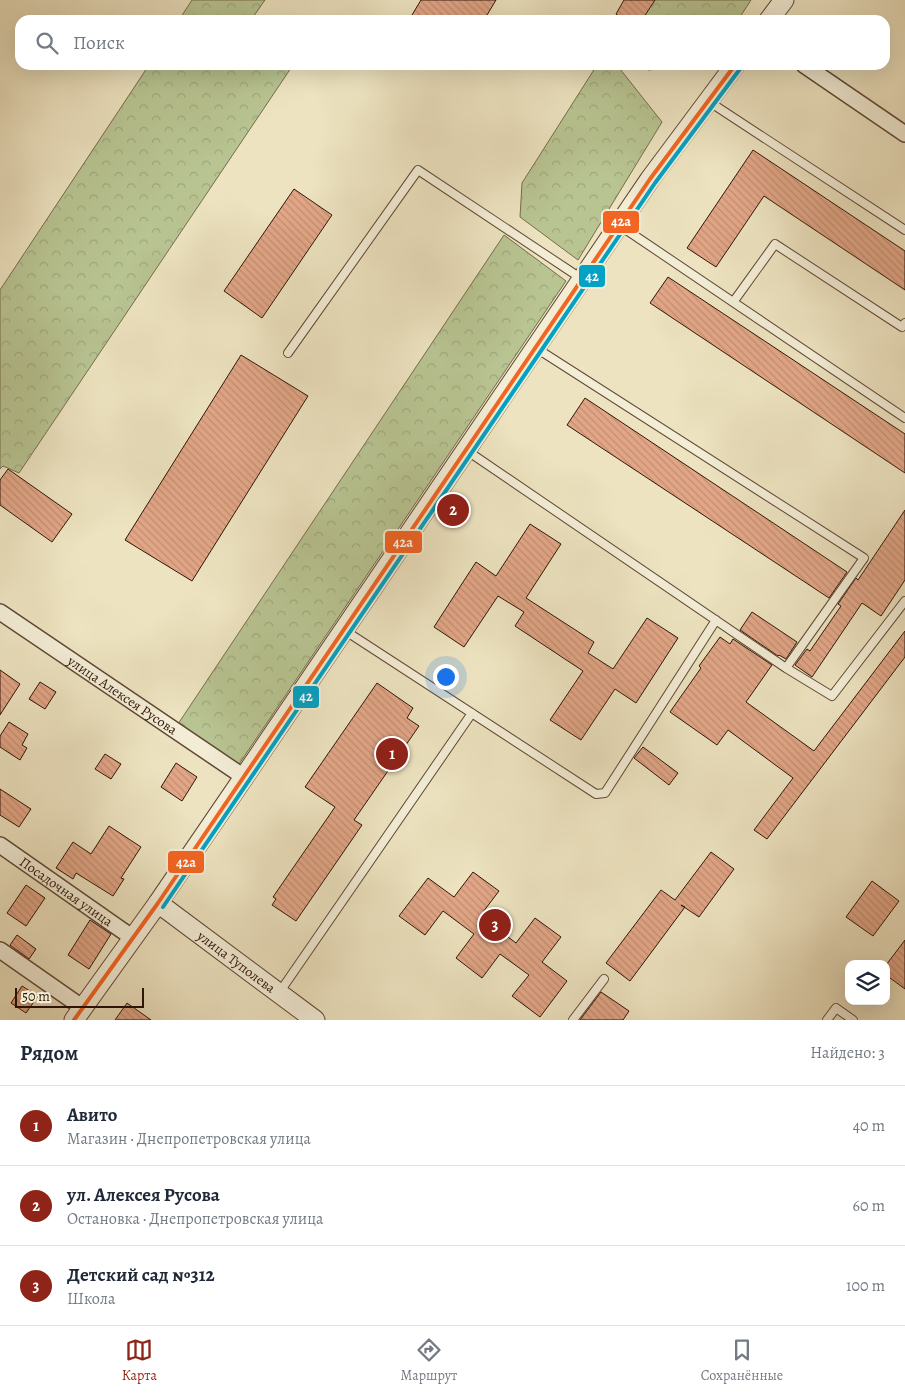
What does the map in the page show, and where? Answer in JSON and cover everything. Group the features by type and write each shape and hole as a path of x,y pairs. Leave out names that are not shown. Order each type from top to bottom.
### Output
{"street":[{"path":"773,15 784,0"},
{"path":"0,950 79,1014 158,903 650,179 731,70"},
{"path":"811,70 905,134"},
{"name":"улица Алексея Русова","path":"0,612 244,777"},
{"name":"Посадочная улица","path":"0,845 133,938"},
{"name":"улица Туполева","path":"158,903 315,1020"}],"lane":[{"path":"708,101 905,230"},
{"path":"288,353 418,170 582,279"},
{"path":"619,225 905,418"},
{"path":"734,301 775,244 902,328 905,323"},
{"path":"535,347 864,558 786,668"},
{"path":"466,450 786,668 832,696 905,601"},
{"path":"344,630 596,794 604,793 716,620"},
{"path":"279,993 472,713"},
{"path":"573,1020 604,979"},
{"path":"827,1020 836,1008 853,1020"}],"green space":[{"path":"192,0 265,0 254,15 182,15"},
{"path":"638,0 751,0 741,15 629,15"},
{"path":"146,70 290,70 19,473 3,466 0,469 0,290"},
{"path":"594,70 621,70 662,122 578,260 520,217 522,183"},
{"path":"504,235 566,281 237,767 176,727"}],"building":[{"path":"421,0 496,0 487,15 412,15"},
{"path":"624,0 655,0 645,15 616,14"},
{"path":"753,150 905,251 905,290 764,196 716,267 687,248"},
{"path":"294,189 332,215 262,318 224,291"},
{"path":"668,277 905,434 905,473 650,303"},
{"path":"241,355 308,396 192,581 125,540"},
{"path":"585,398 847,572 829,598 567,425"},
{"path":"8,469 72,514 52,542 0,505 0,480"},
{"path":"905,510 905,580 881,616 862,603 812,677 795,665 807,649 810,651 841,606 838,604 856,578 858,580"},
{"path":"530,524 561,544 526,598 594,642 588,653 613,669 647,618 678,638 636,703 615,689 581,740 550,720 583,671 515,626 524,612 498,596 464,647 434,627 476,562 496,576"},
{"path":"752,612 797,642 786,659 778,656 740,630"},
{"path":"905,631 905,657 767,839 754,830 793,778 728,730 717,745 670,712 720,637 730,644 733,639 772,665 746,702 814,751"},
{"path":"0,670 20,684 0,715"},
{"path":"40,682 56,692 45,709 29,699"},
{"path":"377,683 413,708 407,718 419,726 354,820 362,825 296,921 272,905 276,899 273,897 335,807 305,787"},
{"path":"9,722 28,734 22,745 27,748 20,760 0,747 0,736"},
{"path":"643,747 678,773 669,785 634,758"},
{"path":"105,754 121,764 111,779 95,769"},
{"path":"176,763 197,777 182,801 161,787"},
{"path":"0,789 31,809 19,827 0,815"},
{"path":"109,826 141,847 121,878 124,879 113,896 76,873 73,879 56,868 73,842 91,854"},
{"path":"711,852 734,869 699,917 685,907 630,981 606,963 661,890 675,900"},
{"path":"473,872 499,891 480,916 516,943 535,918 561,937 542,962 567,981 540,1017 512,996 529,975 500,954 482,978 456,958 474,934 443,911 425,935 399,916 428,878 454,897"},
{"path":"872,881 899,901 873,936 846,917"},
{"path":"26,885 45,898 26,926 7,913"},
{"path":"90,920 111,934 89,969 68,955"},
{"path":"17,935 36,949 29,959 10,945"},
{"path":"905,940 905,989 890,978 890,960"},
{"path":"22,986 38,996 26,1013 11,1003"},
{"path":"601,992 629,1011 623,1020 580,1020"},
{"path":"127,1003 151,1020 115,1020"}],"transit line":[{"name":"42a","path":"74,1020 158,903 650,179 731,70"},
{"name":"42","path":"163,907 655,183 739,70"}],"place":[{"name":"ул. Алексея Русова","path":"453,510"},
{"name":"Авито","path":"392,754"},
{"name":"Детский сад №312","path":"495,925"}]}
